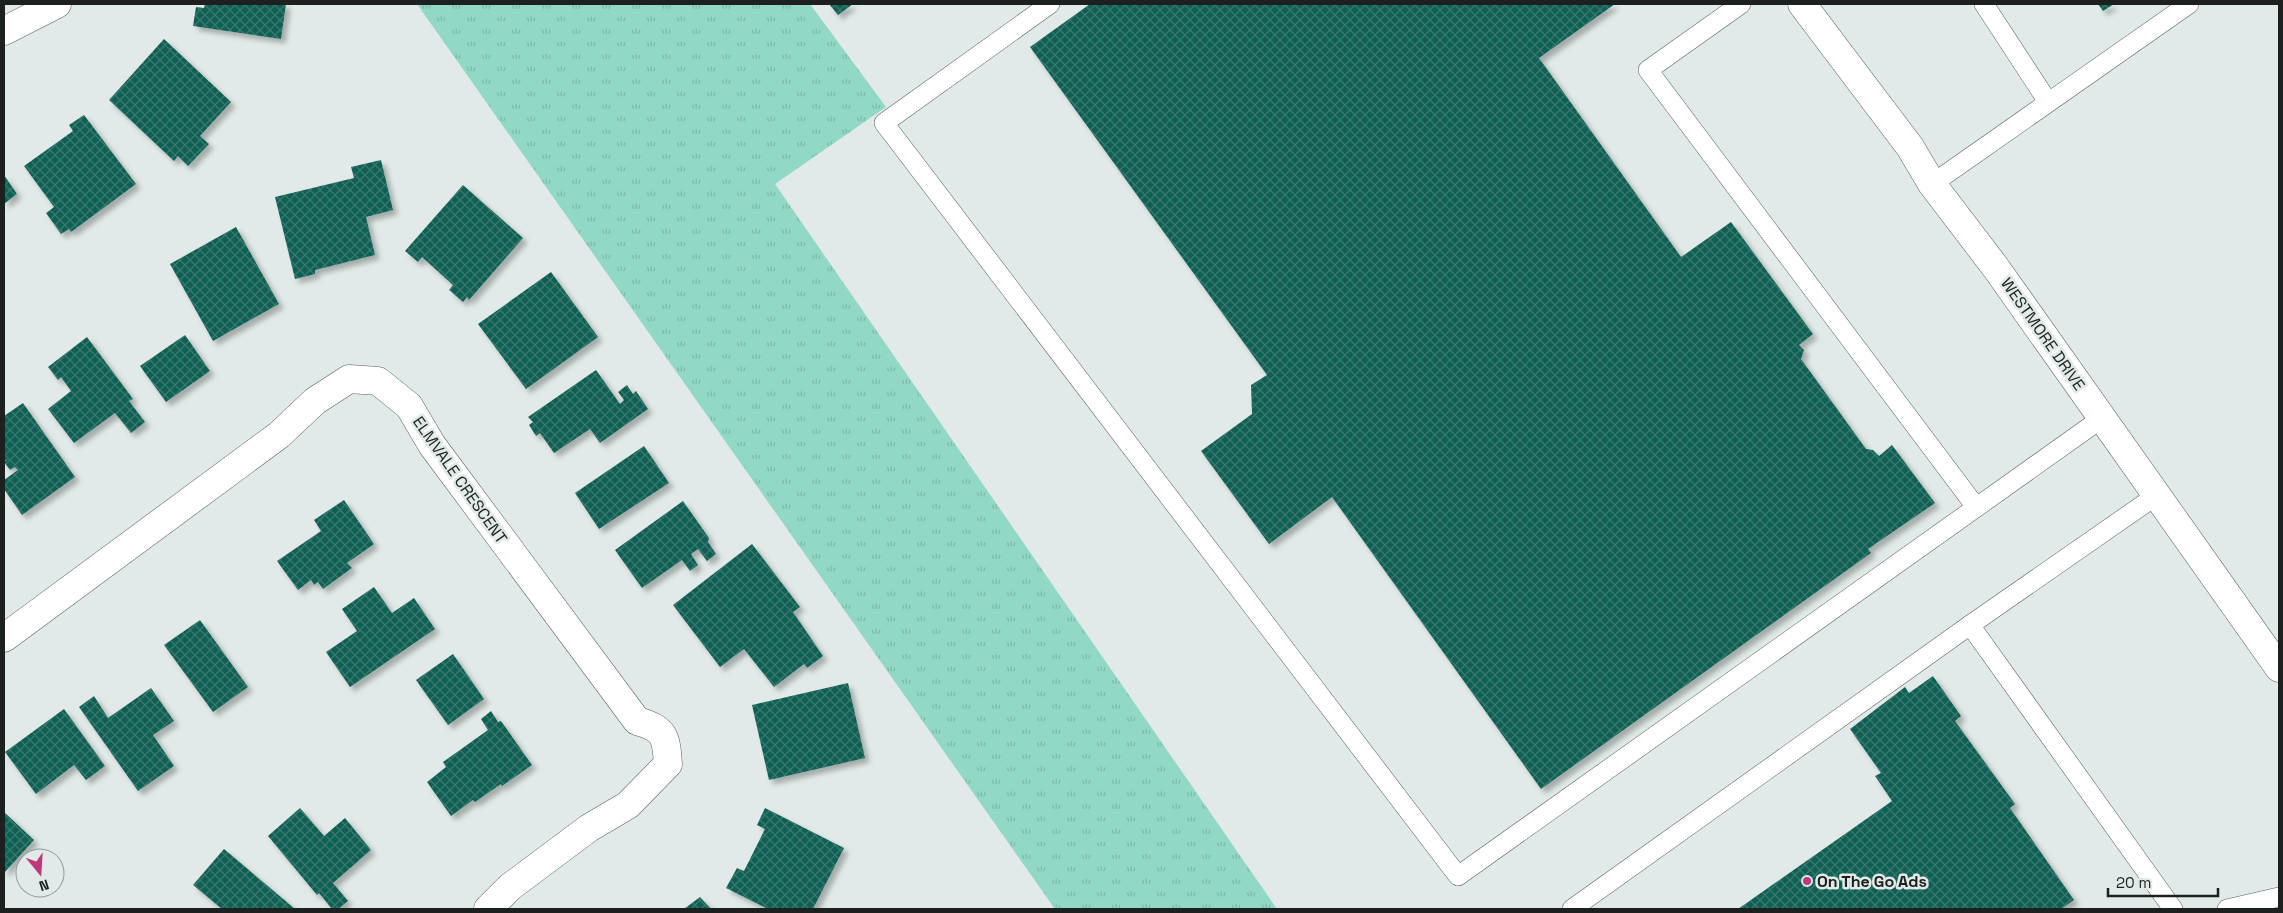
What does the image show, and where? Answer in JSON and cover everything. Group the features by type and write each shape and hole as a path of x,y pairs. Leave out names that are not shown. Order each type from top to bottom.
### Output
{"street":[{"path":"4,31 57,4"},
{"name":"WESTMORE DRIVE","path":"1802,4 1910,147 1932,184 1996,268 2158,494 2279,668"},
{"name":"ELMVALE CRESCENT","path":"4,638 272,440 315,401 348,379 378,382 409,406 432,445 637,722 656,727 666,741 668,764 628,805 590,828 510,887 488,909"}],"lane":[{"path":"1050,4 884,123 1458,876 2102,418"},
{"path":"1741,4 1648,70 1976,507"},
{"path":"1984,4 2048,102"},
{"path":"1932,184 2189,4"},
{"path":"1572,909 1970,625 2158,494"},
{"path":"1970,625 2173,909"},
{"path":"2227,909 2279,897"}],"green space":[{"path":"417,4 810,4 886,107 775,184 1277,909 1055,909"}],"building":[{"path":"205,4 286,4 281,39 193,26 196,7 204,8"},
{"path":"829,4 853,4 838,15"},
{"path":"1090,4 1615,4 1539,58 1681,257 1731,222 1813,334 1799,345 1804,350 1801,359 1866,449 1873,450 1879,456 1892,445 1935,503 1868,549 1871,553 1541,789 1332,497 1269,544 1201,451 1252,414 1251,385 1267,375 1030,47"},
{"path":"2098,4 2114,4 2103,11"},
{"path":"164,39 231,102 200,136 209,144 188,166 178,156 174,161 109,100"},
{"path":"84,115 136,184 71,232 69,229 61,234 46,213 54,207 24,166 73,131 69,125"},
{"path":"381,160 393,210 366,217 375,255 315,270 315,274 295,279 275,197 354,178 351,167"},
{"path":"4,175 17,194 4,204"},
{"path":"463,185 523,238 469,300 467,297 463,302 449,290 453,285 422,257 418,262 405,251"},
{"path":"236,227 279,304 213,341 170,264"},
{"path":"551,272 598,337 526,389 478,324"},
{"path":"185,335 210,371 166,402 140,366"},
{"path":"87,337 133,399 129,401 145,422 131,433 115,413 74,443 48,409 71,391 61,377 58,380 48,367"},
{"path":"596,370 620,404 624,400 618,392 627,385 633,394 636,391 648,409 600,443 590,429 554,453 540,433 536,436 529,425 533,422 528,417"},
{"path":"23,403 75,477 22,515 4,489 4,480 18,470 15,467 10,470 4,462 8,459 4,461 4,416"},
{"path":"644,446 669,483 599,529 575,493"},
{"path":"344,500 374,544 347,563 352,568 323,589 318,582 314,585 311,580 298,590 277,561 321,531 314,520"},
{"path":"683,501 709,538 708,542 716,554 707,561 698,549 691,554 698,565 690,571 682,560 642,588 615,550"},
{"path":"752,544 800,607 793,612 823,656 807,668 804,664 774,687 744,649 720,667 673,605"},
{"path":"374,587 392,613 414,598 435,629 350,687 326,652 357,631 342,609"},
{"path":"200,620 248,687 213,712 164,645"},
{"path":"453,654 484,699 448,725 416,680"},
{"path":"1933,676 1961,716 1955,721 2015,804 2010,808 2074,900 2061,909 1738,909 1892,801 1875,776 1881,773 1850,729 1905,687 1909,693"},
{"path":"848,683 865,758 769,780 752,705"},
{"path":"151,688 174,721 153,735 174,766 138,791 79,707 94,696 108,718"},
{"path":"64,709 105,766 86,780 74,765 36,794 5,752"},
{"path":"491,711 498,722 501,721 532,765 502,786 501,784 475,802 473,800 451,816 427,782 446,767 443,762 488,730 481,719"},
{"path":"300,808 324,836 345,818 371,850 333,883 348,901 338,909 332,909 319,893 317,895 268,836"},
{"path":"765,808 844,848 813,909 768,909 726,888 737,868 744,871 765,829 757,825"},
{"path":"4,812 34,840 27,848 15,848 15,861 4,873"},
{"path":"224,849 295,909 222,909 193,885"},
{"path":"700,897 711,909 684,909"}],"place":[{"name":"On The Go Ads","path":"1807,881"}]}
